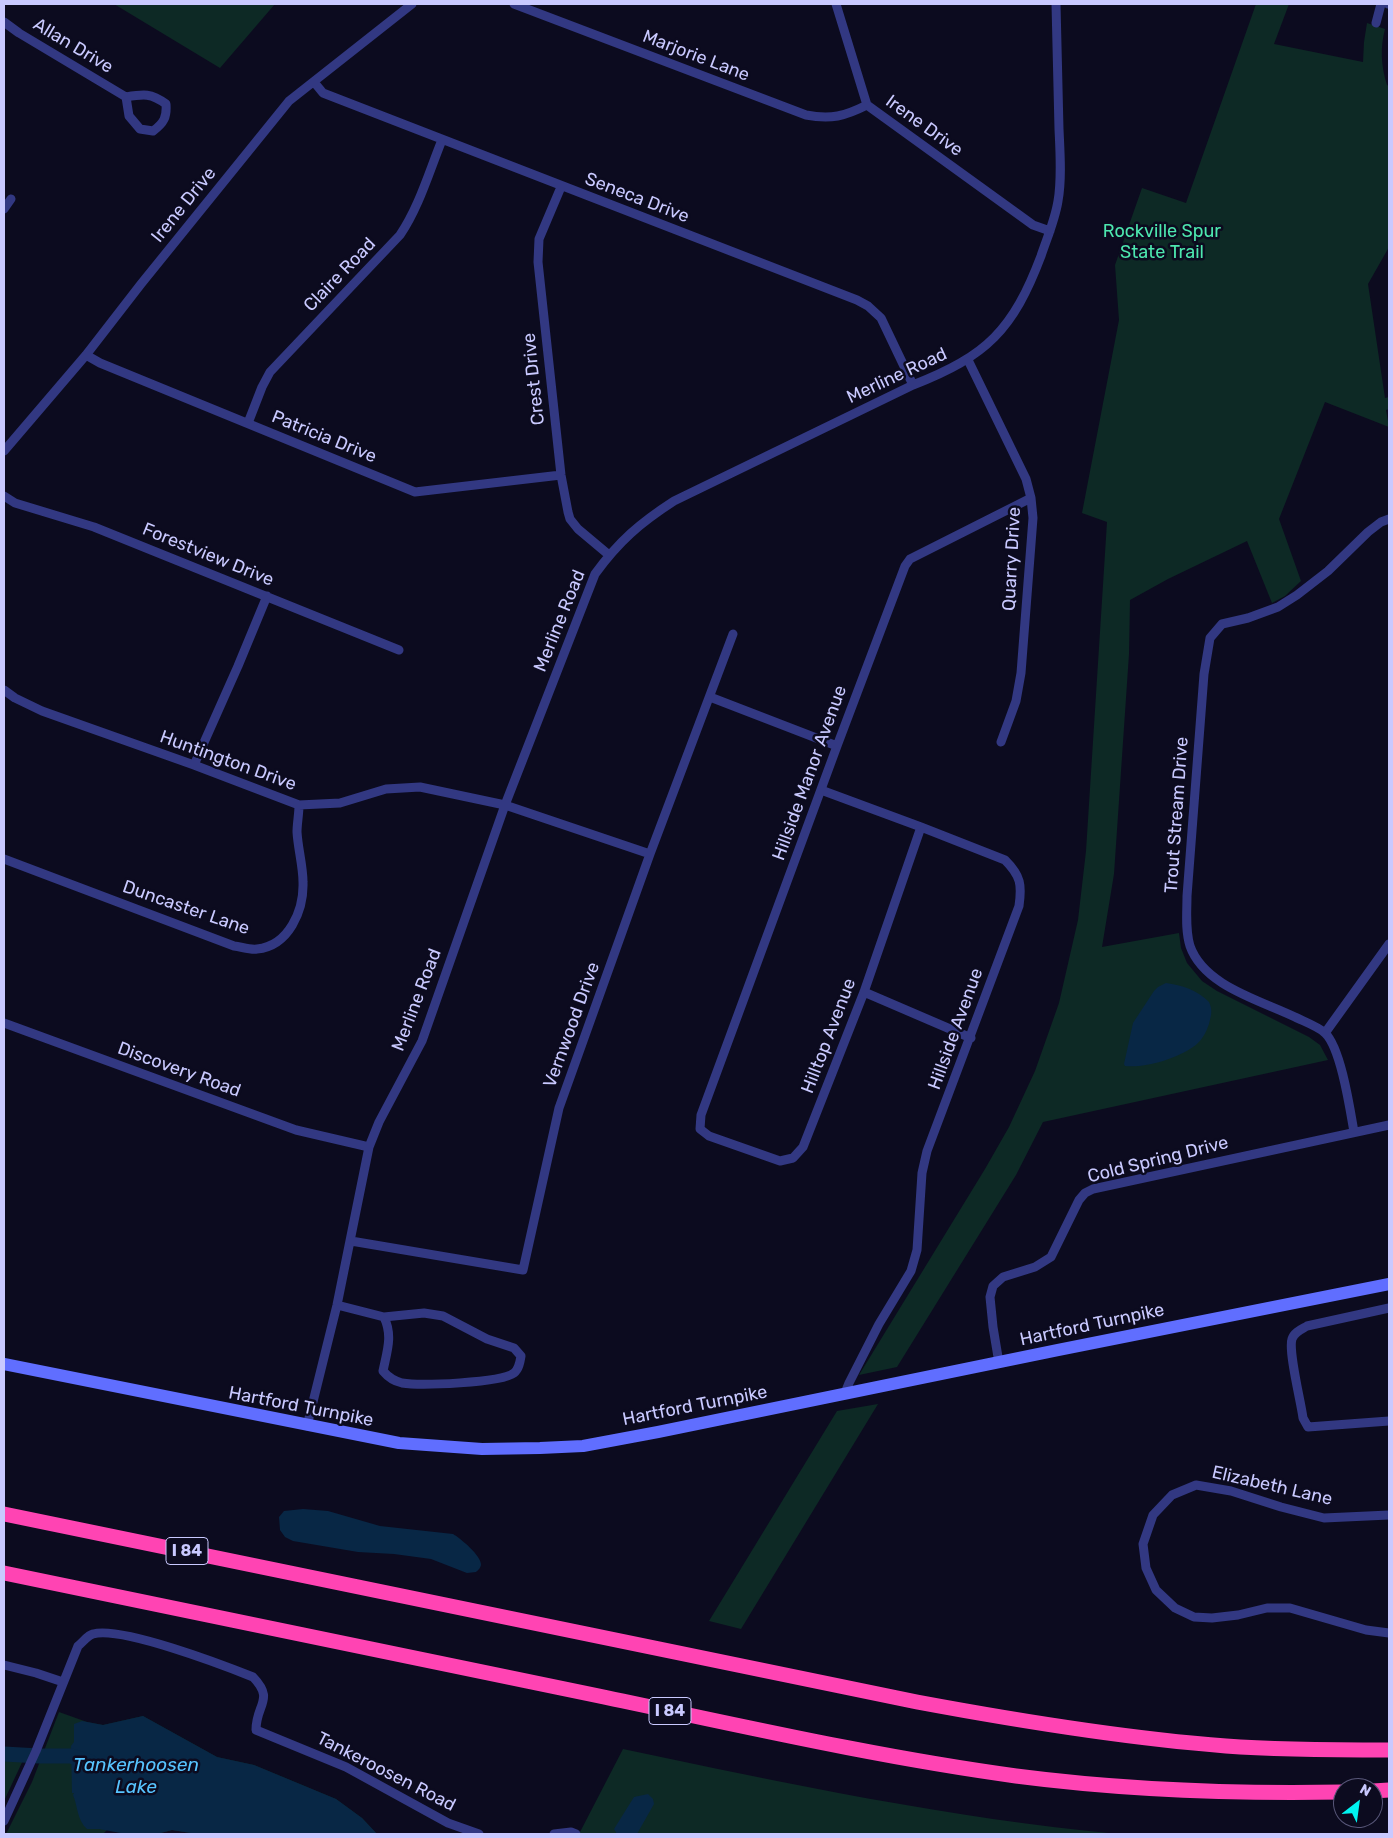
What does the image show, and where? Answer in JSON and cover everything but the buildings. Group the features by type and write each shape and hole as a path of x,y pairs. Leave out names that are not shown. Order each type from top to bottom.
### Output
{"highway":[{"path":"4,1507 22,1517"},
{"name":"I 84","path":"4,1514 898,1698 1013,1719 1130,1736 1227,1746 1389,1750"},
{"name":"I 84","path":"4,1573 791,1736 927,1762 1016,1776 1119,1786 1246,1792 1333,1792"}],"main road":[{"name":"Hartford Turnpike","path":"4,1364 380,1440 423,1446 490,1449 564,1448 658,1432 1389,1284"}],"street":[{"name":"Irene Drive","path":"4,451 86,354 289,101 412,4"},
{"name":"Marjorie Lane","path":"514,4 806,115 823,118 836,117 867,105"},
{"name":"Irene Drive","path":"836,4 867,105 1033,225 1050,231"},
{"name":"Merline Road","path":"307,1426 337,1305 369,1147 379,1122 422,1041 505,805 595,574 620,543 646,519 674,501 968,360 991,341 1011,318 1025,295 1050,231 1058,201 1060,156 1056,4"},
{"path":"1376,23 1381,4"},
{"name":"Allan Drive","path":"4,22 19,34 126,97"},
{"name":"Seneca Drive","path":"314,82 323,94 842,294 868,306 880,318 913,385"},
{"path":"155,96 166,104 167,114 162,124 153,131 140,129 129,116 126,97 155,96"},
{"name":"Claire Road","path":"248,423 270,372 400,235 410,221 442,140"},
{"name":"Crest Drive","path":"561,187 539,239 538,262 561,475 570,519 578,529 609,555"},
{"path":"4,208 11,199"},
{"name":"Patricia Drive","path":"86,354 100,363 415,492 561,475"},
{"name":"Quarry Drive","path":"968,360 1026,478 1034,518 1021,673 1016,701 1001,742"},
{"name":"Forestview Drive","path":"4,496 15,503 94,526 399,650"},
{"name":"Hillside Manor Avenue","path":"700,1129 701,1115 836,746 905,566 910,559 1031,498"},
{"name":"Trout Stream Drive","path":"1325,1033 1226,985 1201,966 1190,946 1186,923 1204,674 1210,638 1222,624 1278,608 1328,571 1368,532 1381,522 1389,519"},
{"path":"194,765 238,666 266,596"},
{"name":"Vernwood Drive","path":"351,1241 523,1270 559,1108 650,854 733,634"},
{"name":"Huntington Drive","path":"4,690 15,698 42,711 299,805 340,803 386,789 420,787 505,805 650,854"},
{"path":"710,697 836,746"},
{"name":"Hillside Avenue","path":"821,790 1005,860 1014,869 1022,888 1019,906 928,1151 922,1173 917,1250 911,1271 879,1324 845,1393"},
{"name":"Duncaster Lane","path":"4,858 234,946 256,949 271,946 283,938 294,924 303,901 303,882 297,832 299,805"},
{"name":"Hilltop Avenue","path":"700,1129 709,1136 780,1161 793,1158 803,1147 864,992 921,827"},
{"path":"1354,1132 1340,1064 1325,1033 1389,944"},
{"path":"864,992 971,1038"},
{"name":"Discovery Road","path":"4,1022 296,1130 369,1147"},
{"name":"Cold Spring Drive","path":"999,1362 990,1297 993,1286 1003,1277 1035,1267 1051,1257 1079,1200 1085,1193 1389,1125"},
{"path":"337,1305 384,1317 424,1313 443,1316 487,1339 514,1348 521,1356 520,1364 516,1373 503,1378 436,1384 403,1383 389,1378 383,1371 390,1336 384,1317"},
{"path":"1389,1308 1307,1326 1297,1332 1292,1338 1292,1350 1303,1418 1308,1427 1389,1421"},
{"name":"Elizabeth Lane","path":"1389,1515 1324,1518 1231,1492 1196,1486 1172,1495 1153,1515 1143,1544 1146,1568 1156,1590 1174,1608 1194,1616 1212,1618 1238,1615 1267,1608 1290,1608 1366,1630 1389,1633"},
{"name":"Tankeroosen Road","path":"63,1682 78,1646 91,1634 108,1632 147,1640 253,1677 262,1686 265,1695 256,1722 256,1730 346,1767 448,1823 479,1834"},
{"path":"4,1664 36,1672 63,1682 36,1751 4,1821"},
{"path":"554,1834 571,1832 576,1834"}],"green space":[{"path":"114,4 275,4 220,68"},
{"name":"Rockville Spur State Trail","path":"1256,4 1289,4 1274,44 1363,62 1367,23 1385,29 1382,43 1382,64 1387,85 1389,86 1389,247 1368,284 1385,398 1389,397 1389,409 1386,410 1389,427 1325,402 1279,519 1301,581 1285,596 1272,603 1247,541 1168,579 1130,600 1129,654 1114,874 1102,947 1179,933 1181,948 1187,963 1202,981 1217,991 1309,1037 1320,1045 1328,1060 1043,1122 1016,1175 897,1367 859,1375 1009,1127 1035,1071 1059,1003 1078,920 1086,851 1107,522 1082,513 1119,320 1115,265 1142,188 1186,203"},
{"path":"878,1404 741,1629 709,1621 837,1411"},
{"name":"Tankerhoosen Lake","path":"59,1712 87,1722 103,1725 143,1716 217,1757 254,1765 336,1799 362,1818 377,1834 197,1834 172,1830 157,1834 126,1834 107,1830 103,1834 6,1834 32,1782"},
{"path":"623,1749 869,1799 993,1819 1118,1834 579,1834"},
{"path":"4,1755 25,1756 4,1801"}],"water":[{"path":"1166,983 1189,989 1209,1002 1211,1013 1206,1031 1196,1045 1178,1055 1142,1066 1125,1066 1133,1023 1154,991"},
{"path":"303,1509 328,1511 380,1526 453,1534 474,1552 481,1566 476,1572 467,1573 431,1559 358,1552 293,1541 285,1537 280,1530 279,1517 284,1511"},
{"name":"Tankerhoosen Lake","path":"143,1716 217,1757 254,1765 336,1799 362,1818 377,1834 197,1834 172,1830 157,1834 126,1834 99,1829 87,1829 79,1817 74,1793 72,1793 71,1746 74,1742 74,1724 82,1721 103,1725"},
{"path":"648,1794 653,1799 654,1804 637,1834 617,1834 614,1829 634,1797"}],"waterway":[{"path":"4,1754 71,1756 90,1762"}]}
